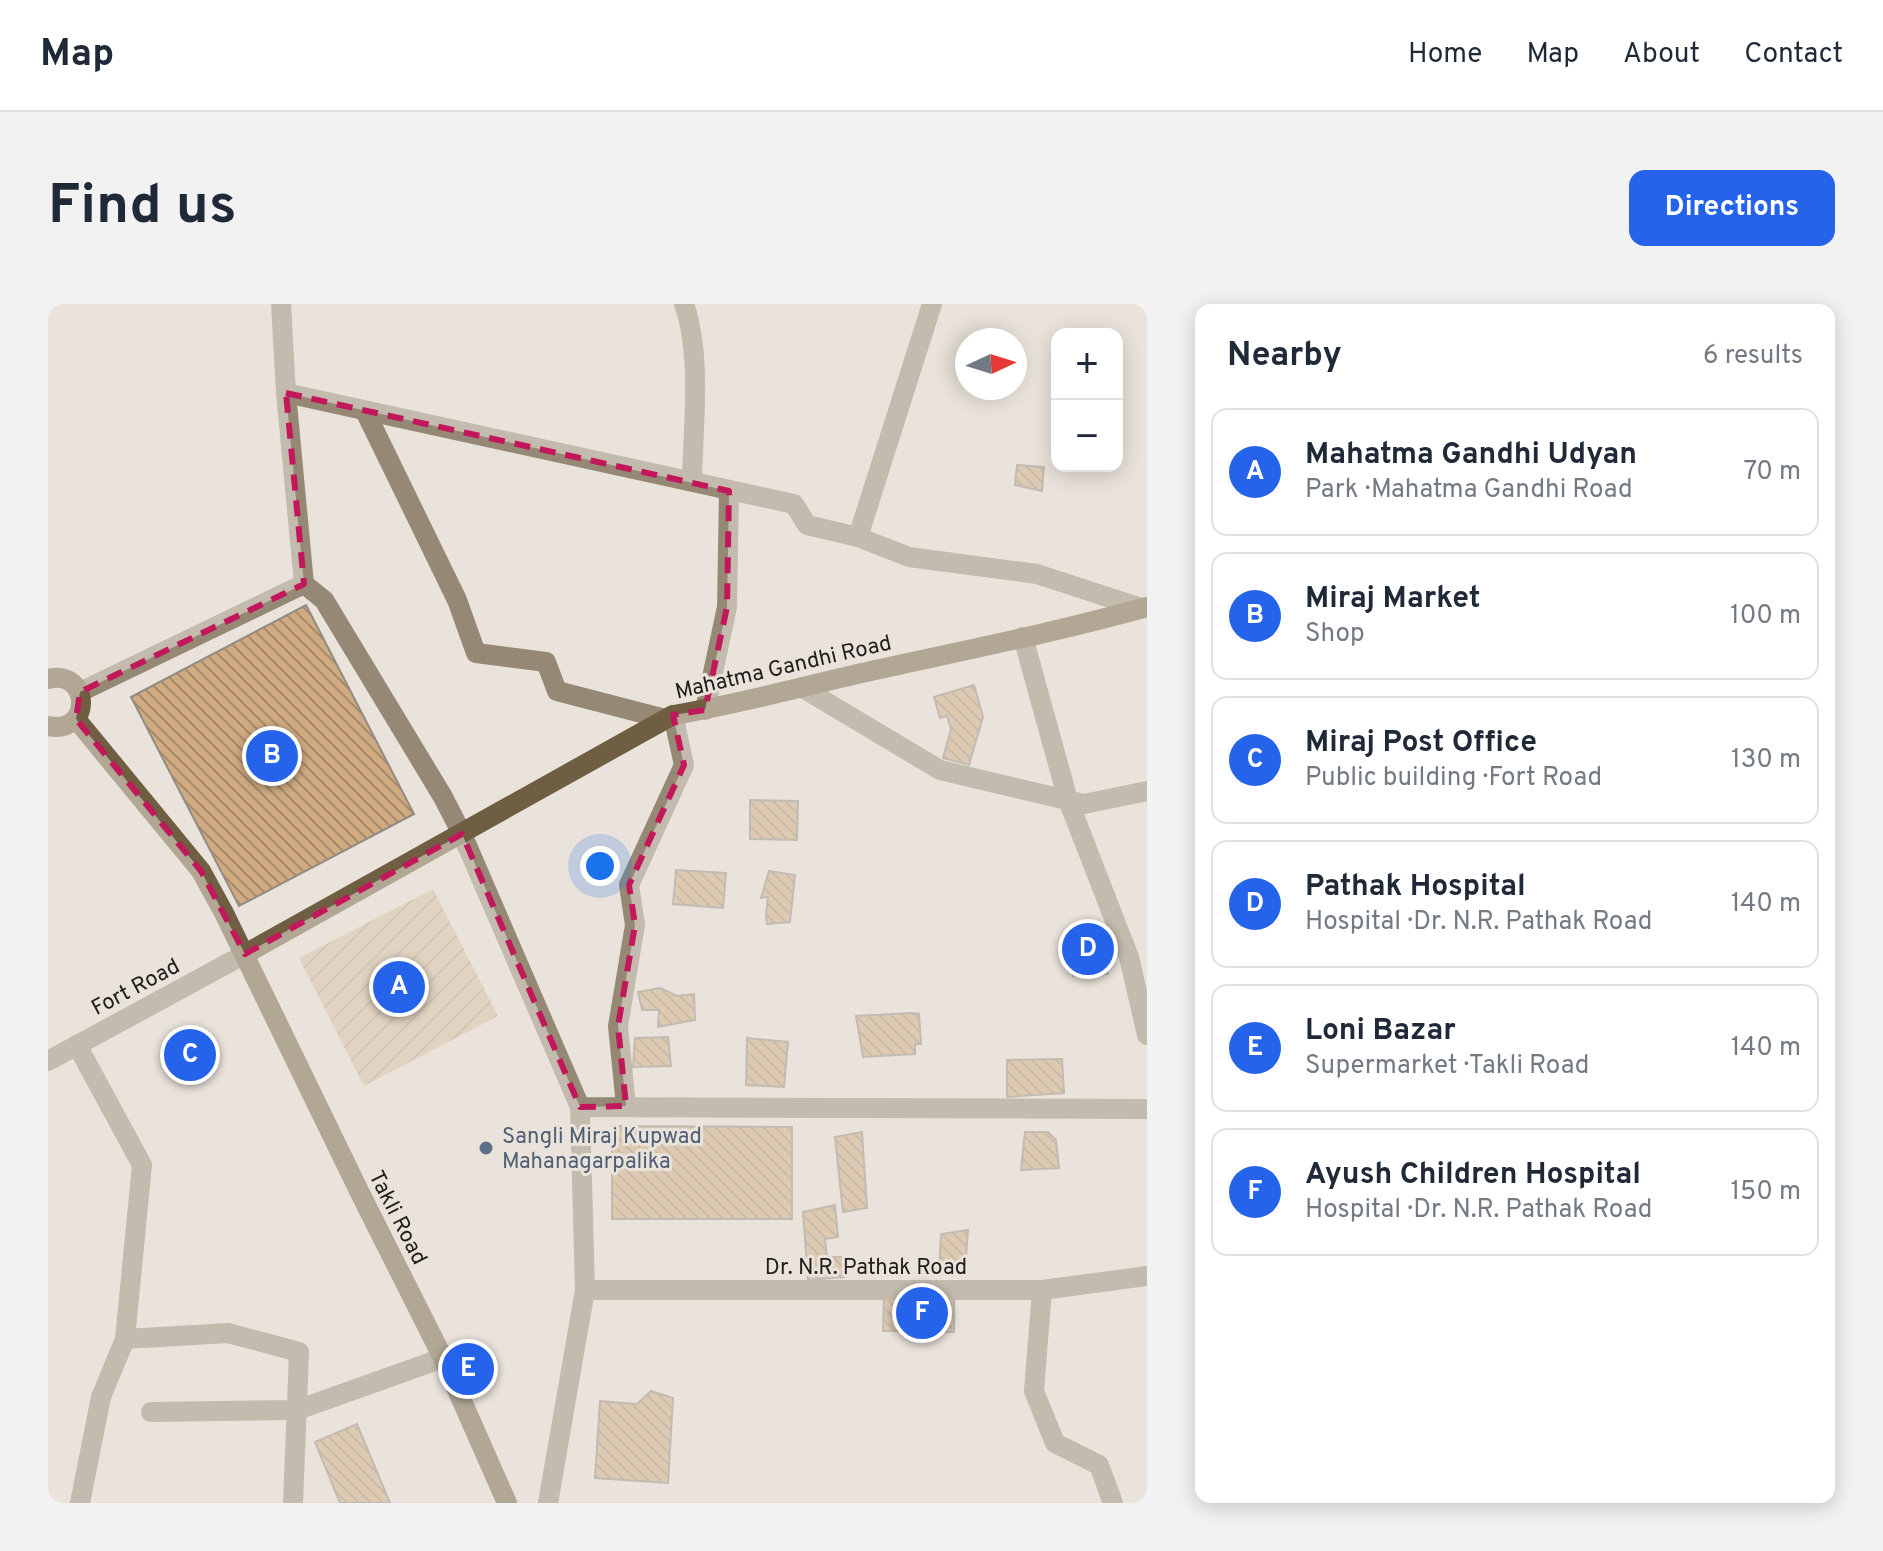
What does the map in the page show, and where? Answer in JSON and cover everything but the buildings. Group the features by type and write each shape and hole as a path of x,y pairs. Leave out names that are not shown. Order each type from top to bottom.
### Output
{"main road":[{"name":"Mahatma Gandhi Road","path":"245,954 669,717 1144,608"},
{"path":"48,679 69,681 80,692 81,706 76,719 63,727 48,726"},
{"name":"Takli Road","path":"76,719 201,871 245,954 443,1358 507,1503"}],"street":[{"path":"281,304 304,584 324,600 443,797 462,834 580,1107 585,1290 548,1503"},
{"path":"684,304 689,317 694,372 692,481"},
{"path":"858,537 932,304"},
{"path":"286,393 794,504 807,525 858,537 909,557 1037,574 1144,608"},
{"path":"365,411 457,600 476,653 546,662 557,691 669,717 684,765 629,885 635,925 618,1026 626,1106"},
{"path":"705,710 727,607 729,491"},
{"path":"80,692 304,584"},
{"path":"1023,637 1068,800 1129,957 1147,1035"},
{"path":"801,687 940,770 1084,804 1147,791"},
{"name":"Fort Road","path":"48,1061 245,954"},
{"path":"77,1045 142,1165 125,1339 101,1397 80,1503"},
{"path":"580,1107 1147,1109"},
{"name":"Dr. N.R. Pathak Road","path":"585,1290 1042,1290 1147,1276"},
{"path":"1042,1290 1034,1391 1055,1443 1099,1465 1113,1503"},
{"path":"125,1339 228,1333 299,1352 293,1503"},
{"path":"151,1412 297,1410 443,1358"}],"highlighted area":[{"path":"286,393 729,491 727,607 705,710 673,715 684,765 629,885 635,925 618,1026 626,1106 580,1107 462,834 245,954 201,871 76,719 80,692 304,584"}],"shaded area":[{"path":"433,889 498,1016 364,1086 299,958"}],"place":[{"name":"Miraj Market","path":"272,756"},
{"name":"Pathak Hospital","path":"1088,949"},
{"name":"Mahatma Gandhi Udyan","path":"399,987"},
{"name":"Miraj Post Office","path":"190,1055"},
{"name":"Sangli Miraj Kupwad Mahanagarpalika","path":"486,1148"},
{"name":"Ayush Children Hospital","path":"922,1313"},
{"name":"Loni Bazar","path":"468,1369"}]}
